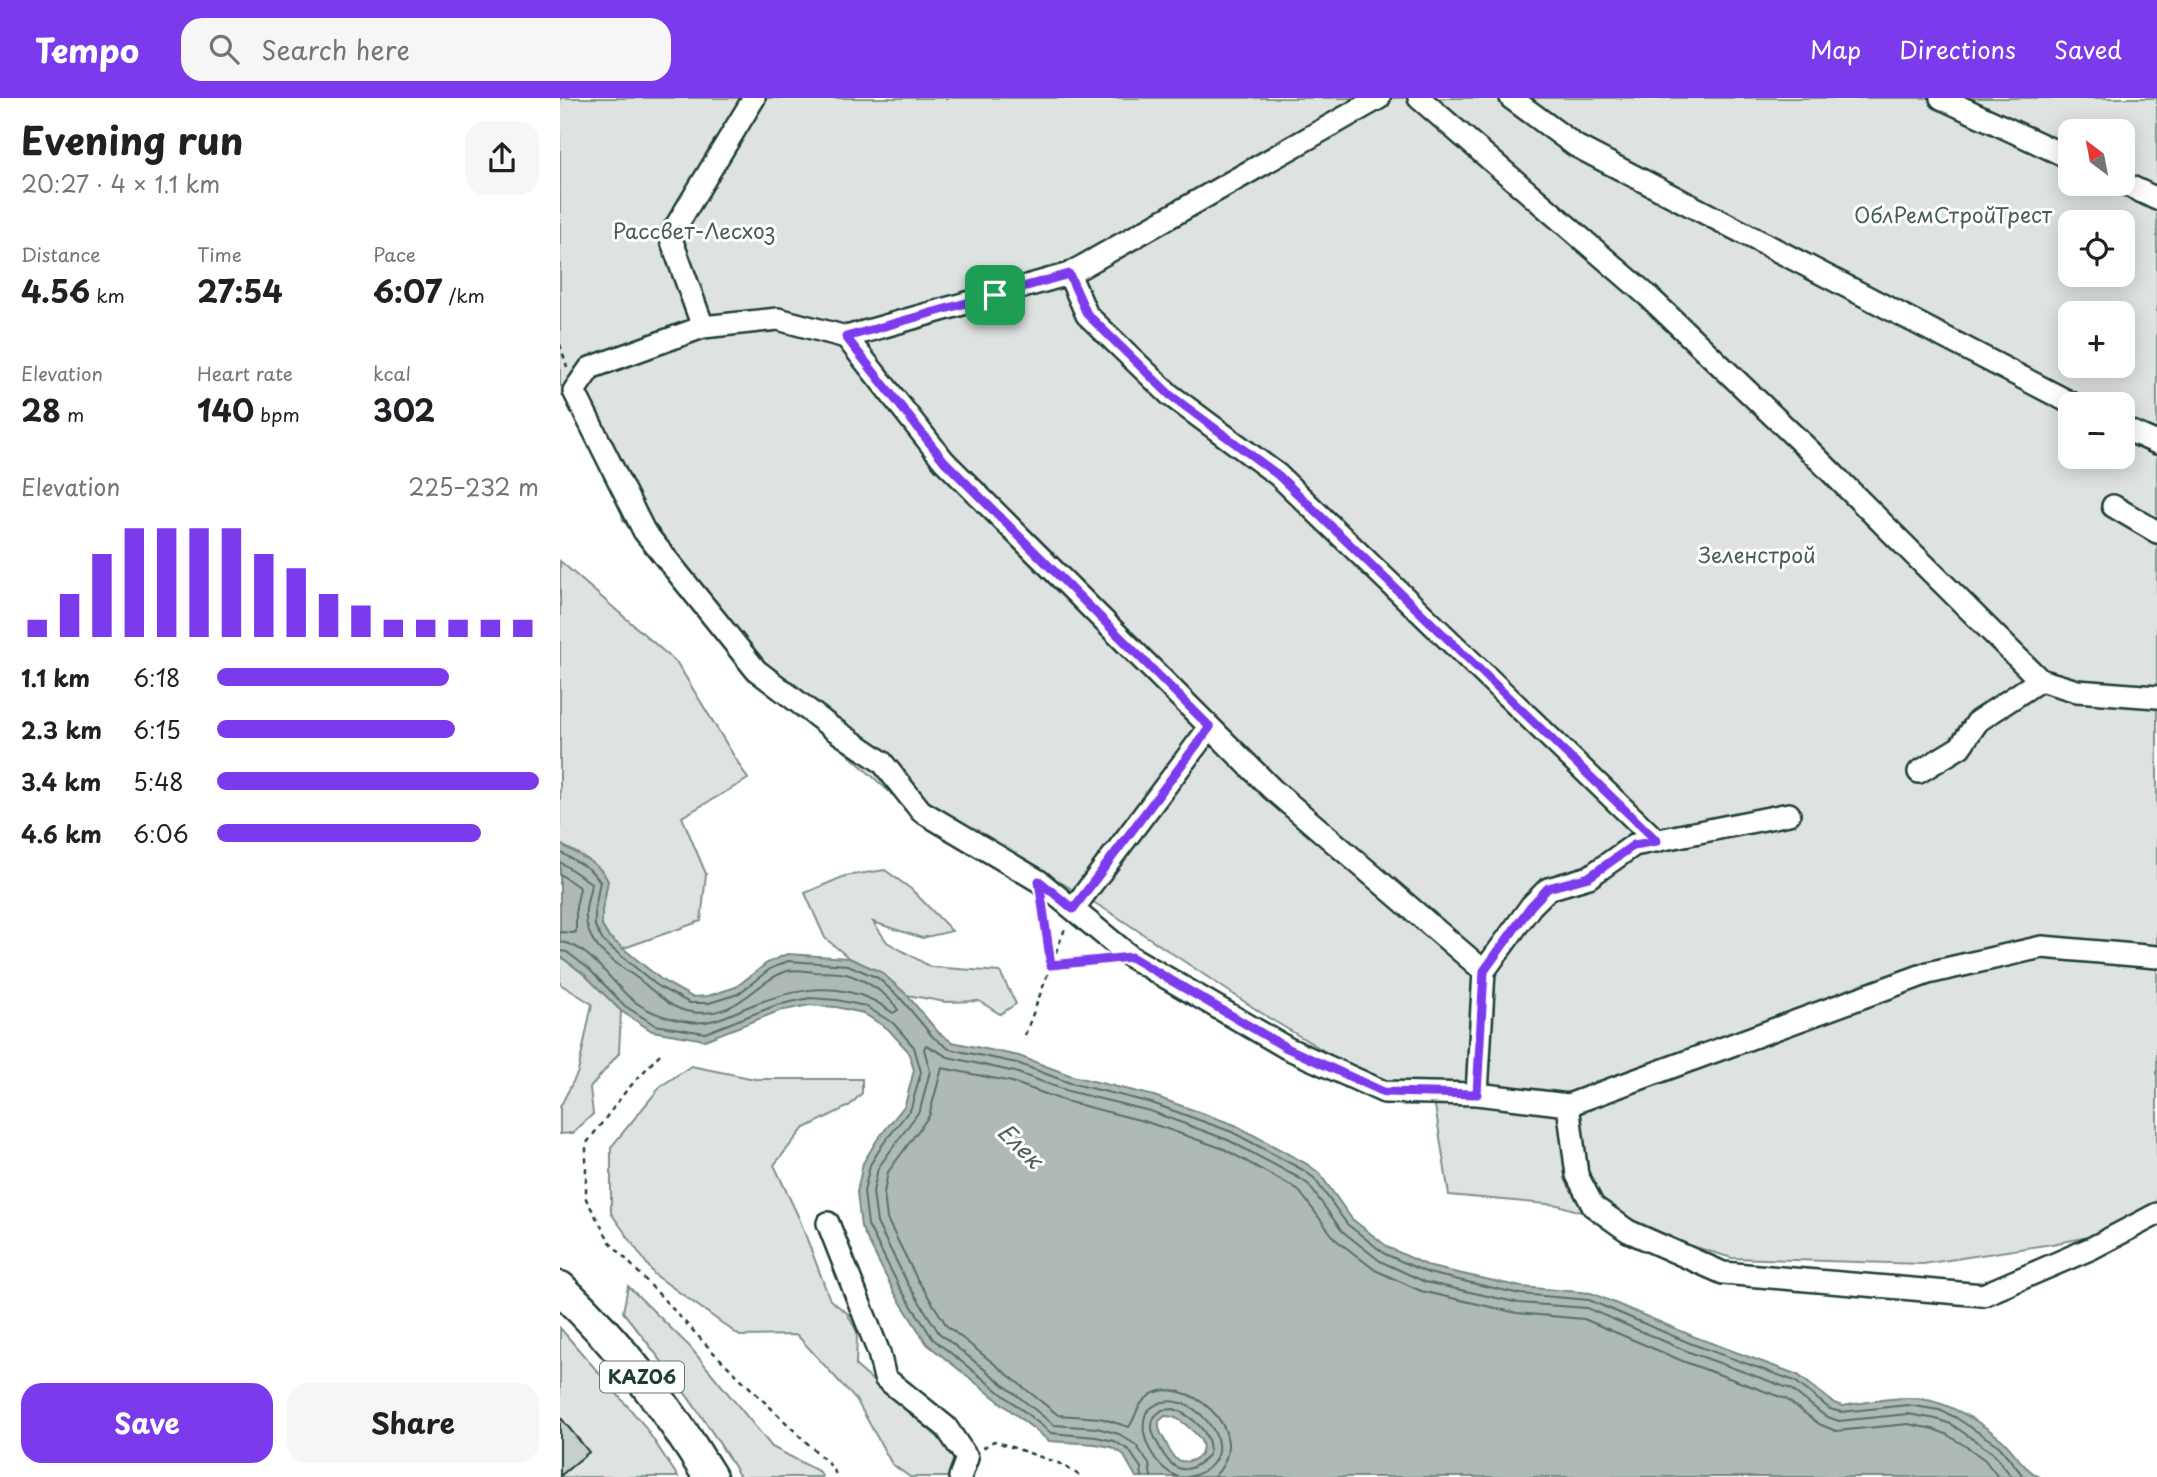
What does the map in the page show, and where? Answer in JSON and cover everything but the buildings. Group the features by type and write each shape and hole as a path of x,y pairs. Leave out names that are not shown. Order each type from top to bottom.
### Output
{"highway":[{"name":"KАZ06","path":"560,1288 642,1378 710,1477"}],"lane":[{"path":"703,327 670,236 754,98"},
{"path":"1379,98 1069,274 846,337 778,319 703,327 590,368 573,391 644,531 756,670 882,762 921,811 1039,881 1131,957 1287,1048 1384,1092 1477,1094 1568,1105 1928,972 2042,947 2157,957"},
{"path":"1419,98 1648,296 1810,451 2040,680 2077,691 2157,697"},
{"path":"1511,98 1533,106 1576,146 2058,396"},
{"path":"1941,98 2058,152"},
{"path":"2135,189 2157,199"},
{"path":"1069,274 1087,314 1170,395 1278,475 1657,841"},
{"path":"846,337 944,461 1272,789 1484,971"},
{"path":"2135,433 2157,443"},
{"path":"2113,506 2157,532"},
{"path":"1919,772 1960,747 1978,721 2040,680"},
{"path":"1073,909 1210,727"},
{"path":"1477,1094 1484,971 1531,906 1548,888 1589,877 1634,845 1789,814"},
{"path":"1568,1105 1577,1175 1593,1206 1628,1231 1723,1273 1983,1295 2092,1248 2157,1214"},
{"path":"828,1223 879,1353 885,1378 946,1427 964,1468"}],"path":[{"path":"1039,881 1051,965"},
{"path":"1025,1035 1073,909"},
{"path":"1051,965 1131,957"},
{"path":"660,1054 626,1091 586,1144 586,1199 610,1242 713,1352 833,1468 837,1477"},
{"path":"964,1468 994,1441 1061,1464 1082,1477"}],"green space":[{"path":"560,98 2157,98 2157,1224 1923,1264 1732,1258 1558,1205 1449,1195 1434,1099 1365,1075 1269,1018 1116,916 998,844 907,808 827,735 656,563 623,520 611,443 583,393 560,386"},
{"path":"560,561 677,663 748,779 682,817 706,874 701,921 621,949 607,934 601,921 607,884 605,877 592,863 560,844"},
{"path":"885,870 911,889 952,931 922,938 873,922 887,942 931,967 1000,972 1016,1004 1000,1014 979,1001 946,1002 907,995 881,972 849,958 825,938 805,893 845,876"},
{"path":"560,956 585,975 621,1011 619,1053 590,1088 593,1114 573,1133 560,1134 560,1107 578,1072 592,1004 560,984"},
{"path":"691,1066 755,1079 862,1079 862,1093 849,1106 803,1129 774,1165 799,1218 830,1300 847,1313 857,1332 856,1366 941,1440 958,1461 950,1477 910,1477 892,1464 857,1401 797,1335 740,1336 654,1274 611,1213 611,1147 661,1086"},
{"path":"628,1286 690,1347 772,1447 820,1472 822,1477 740,1477 684,1392 623,1312"},
{"path":"560,1328 643,1424 678,1477 560,1477"}],"water":[{"name":"Елек","path":"560,844 593,863 608,881 602,910 602,926 608,936 663,981 692,997 708,996 736,987 767,963 787,954 849,958 881,972 907,995 938,1032 952,1042 1019,1056 1072,1076 1154,1096 1235,1125 1307,1164 1319,1173 1352,1219 1389,1248 1431,1267 1521,1287 1591,1293 1695,1337 1798,1375 1834,1403 1843,1406 1908,1398 1946,1405 1991,1431 2028,1469 2040,1477 1136,1477 1123,1454 1111,1447 1049,1441 927,1344 894,1292 861,1227 857,1192 863,1163 877,1140 905,1105 914,1070 908,1051 888,1029 863,1013 810,1005 779,1011 705,1040 652,1031 621,1011 585,975 560,956","holes":["1169,1416 1183,1423 1200,1439 1202,1451 1194,1460 1182,1461 1171,1454 1159,1429 1159,1421"]}],"route":[{"path":"1069,274 1087,314 1170,395 1278,475 1657,841 1634,845 1589,877 1548,888 1531,906 1484,971 1477,1094 1384,1092 1287,1048 1131,957 1051,965 1039,881 1073,909 1210,727 944,461 846,337 995,295 1069,274"}],"park label":[{"name":"ОблРемСтройТрест","path":"1953,216"},
{"name":"Рассвет-Лесхоз","path":"694,232"},
{"name":"Зеленстрой","path":"1757,556"}]}
